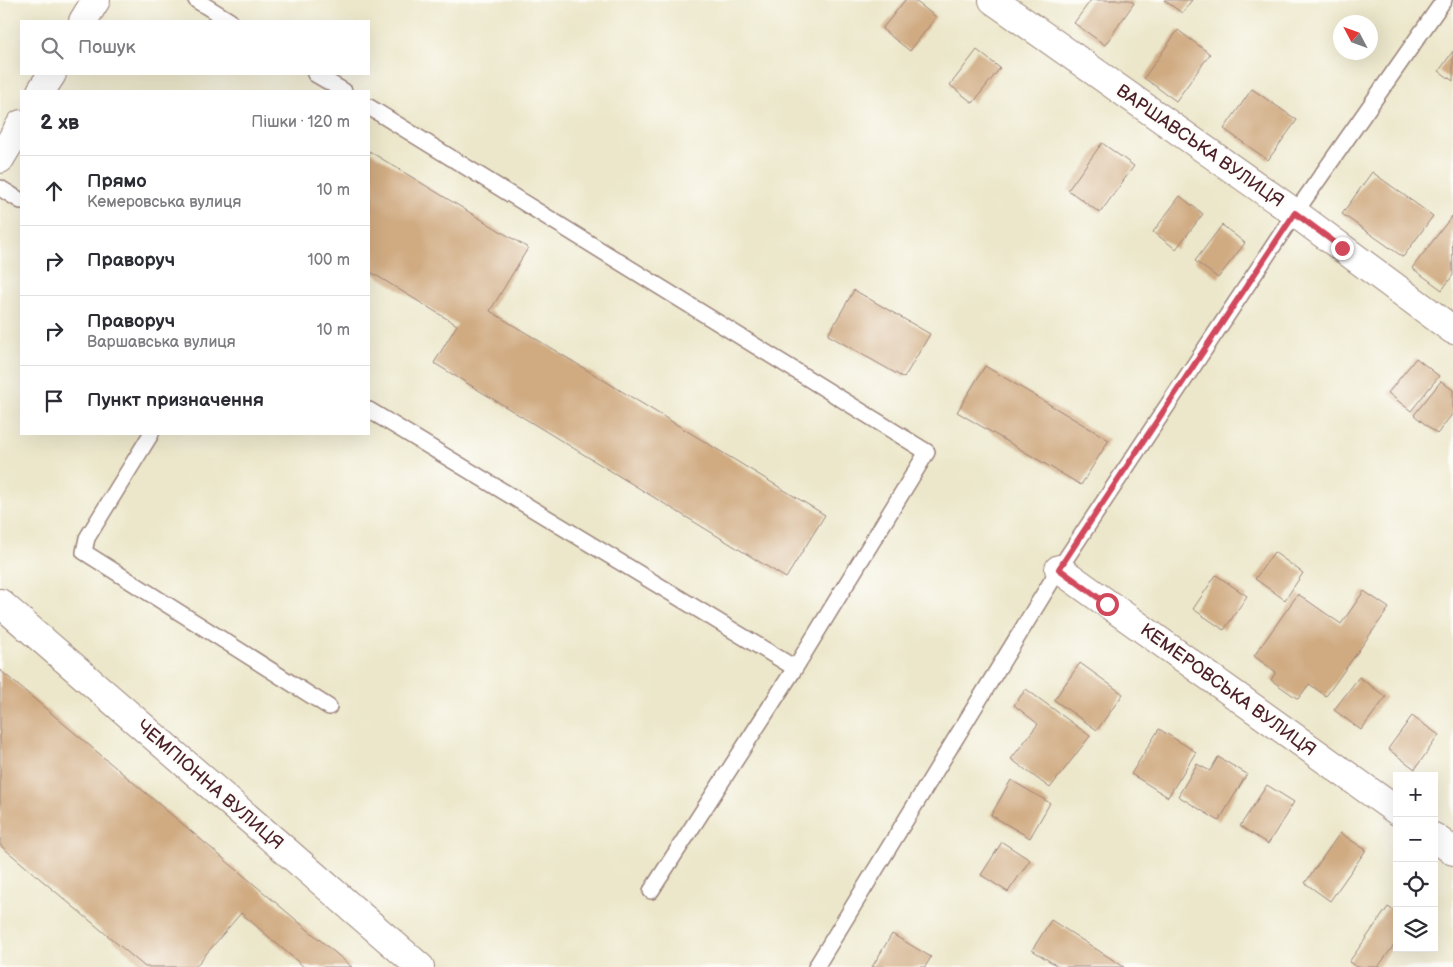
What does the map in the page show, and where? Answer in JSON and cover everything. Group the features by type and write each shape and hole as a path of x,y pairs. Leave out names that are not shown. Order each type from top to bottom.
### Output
{"street":[{"path":"85,20 96,0"},
{"name":"ВАРШАВСЬКА ВУЛИЦЯ","path":"993,0 1295,213 1453,330"},
{"path":"42,90 51,75"},
{"path":"0,159 20,126"},
{"name":"КЕМЕРОВСЬКА ВУЛИЦЯ","path":"1059,569 1393,808"},
{"name":"ЧЕМПІОННА ВУЛИЦЯ","path":"0,602 420,967"},
{"path":"1438,840 1453,851"}],"lane":[{"path":"196,0 228,20"},
{"path":"816,967 1059,569 1295,213 1444,0"},
{"path":"318,75 342,90"},
{"path":"370,108 927,452 796,668 651,891"},
{"path":"0,188 20,200"},
{"path":"370,411 796,668"},
{"path":"149,435 87,538 84,552 329,707"}],"building":[{"path":"905,0 914,0 936,17 910,51 882,29"},
{"path":"1091,0 1129,0 1134,3 1105,45 1074,23"},
{"path":"1164,0 1192,0 1182,13"},
{"path":"1178,30 1210,54 1176,101 1144,78"},
{"path":"977,50 1000,68 973,103 950,85"},
{"path":"1453,51 1453,81 1439,71"},
{"path":"1252,89 1297,120 1268,160 1224,129"},
{"path":"1102,143 1134,166 1100,213 1068,190"},
{"path":"370,152 528,248 490,311 825,515 786,578 434,363 457,325 370,272"},
{"path":"1372,172 1433,216 1403,257 1342,214"},
{"path":"1180,196 1203,214 1176,249 1153,232"},
{"path":"1452,216 1453,275 1442,290 1412,268"},
{"path":"1222,225 1245,243 1218,278 1195,261"},
{"path":"854,290 930,334 904,378 828,335"},
{"path":"1416,358 1439,376 1411,411 1388,393"},
{"path":"985,366 1109,440 1081,485 957,412"},
{"path":"1441,381 1453,390 1453,413 1437,434 1414,415"},
{"path":"1274,552 1303,573 1285,600 1255,579"},
{"path":"1216,575 1247,596 1224,630 1193,609"},
{"path":"1364,591 1389,608 1326,696 1309,684 1298,699 1271,680 1276,672 1254,656 1298,594 1341,624"},
{"path":"1080,663 1123,694 1097,730 1054,700"},
{"path":"0,670 352,967 304,967 241,913 195,967 145,967 0,845"},
{"path":"1359,677 1386,697 1361,730 1334,710"},
{"path":"1026,689 1090,736 1050,788 1011,759 1038,724 1014,705"},
{"path":"1412,716 1439,735 1415,769 1388,749"},
{"path":"1159,729 1196,752 1168,797 1131,774"},
{"path":"1218,757 1247,774 1219,821 1178,796 1197,764 1210,771"},
{"path":"1011,780 1050,803 1030,838 991,815"},
{"path":"1267,785 1294,802 1268,844 1240,826"},
{"path":"1340,833 1366,850 1330,901 1305,883"},
{"path":"1002,842 1030,860 1008,892 981,875"},
{"path":"1388,907 1393,910 1393,946 1378,967 1357,967 1349,962"},
{"path":"1051,920 1124,967 1059,967 1032,950"},
{"path":"892,934 931,957 925,967 872,967"}],"route":[{"path":"1107,604 1059,569 1080,537 1295,213 1342,248"}]}
